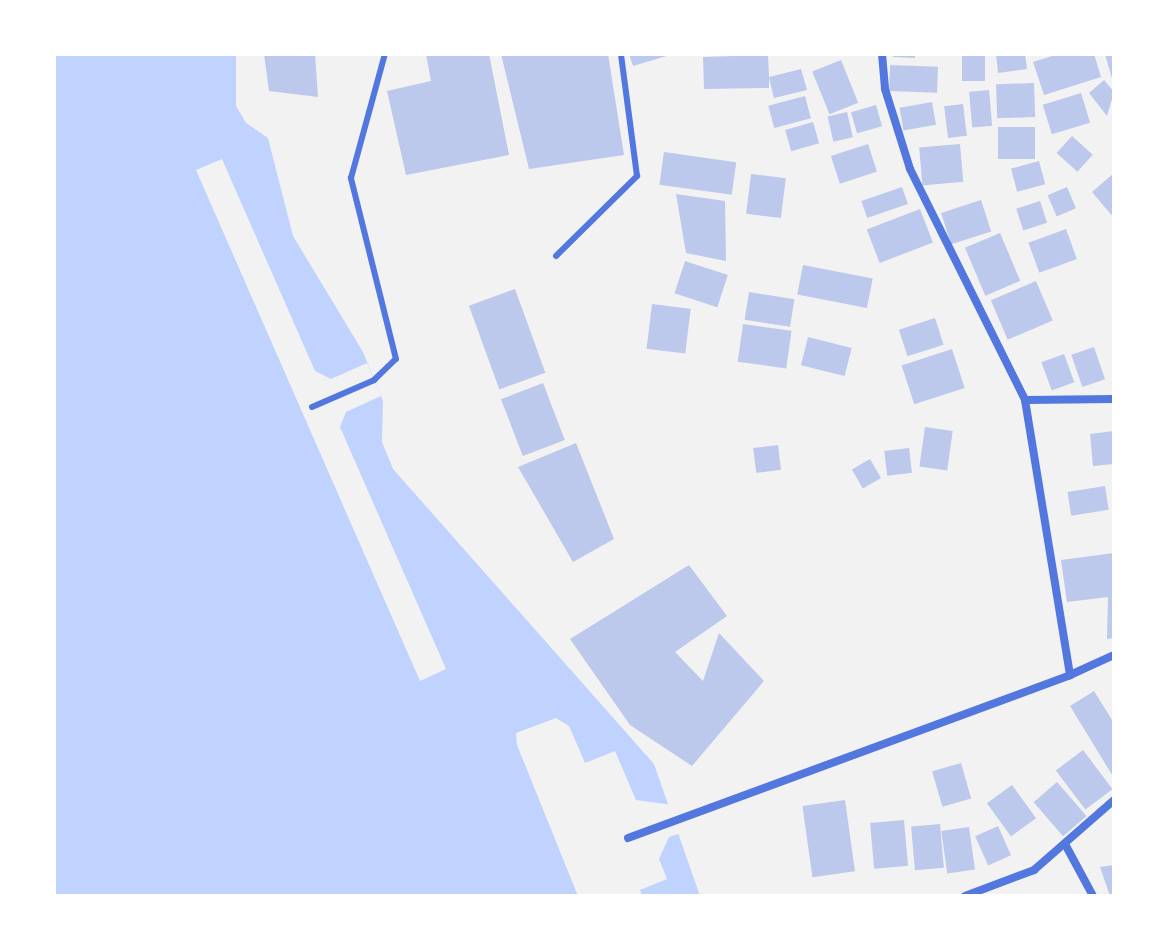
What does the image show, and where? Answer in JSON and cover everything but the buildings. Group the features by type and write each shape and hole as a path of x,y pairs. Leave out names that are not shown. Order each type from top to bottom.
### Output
{"street":[{"path":"882,54 910,169 1025,400 1070,675"},
{"path":"1025,400 1114,399"},
{"path":"628,838 1070,675 1114,655"},
{"path":"965,896 1024,875 1065,844 1114,800"},
{"path":"1065,844 1093,896"}],"lane":[{"path":"312,407 374,380 396,359 351,178 385,54"},
{"path":"556,256 637,176 621,54"}],"water":[{"path":"54,54 236,54 236,106 246,123 268,138 293,236 363,352 383,401 382,442 393,469 654,764 700,896 54,896"}],"pier":[{"path":"222,159 315,371 331,379 367,363 381,396 346,412 340,427 446,669 420,681 196,170"},
{"path":"556,718 569,726 585,763 615,751 636,800 673,805 681,833 669,837 659,859 667,879 640,890 642,896 578,896 517,745 516,733"}]}
